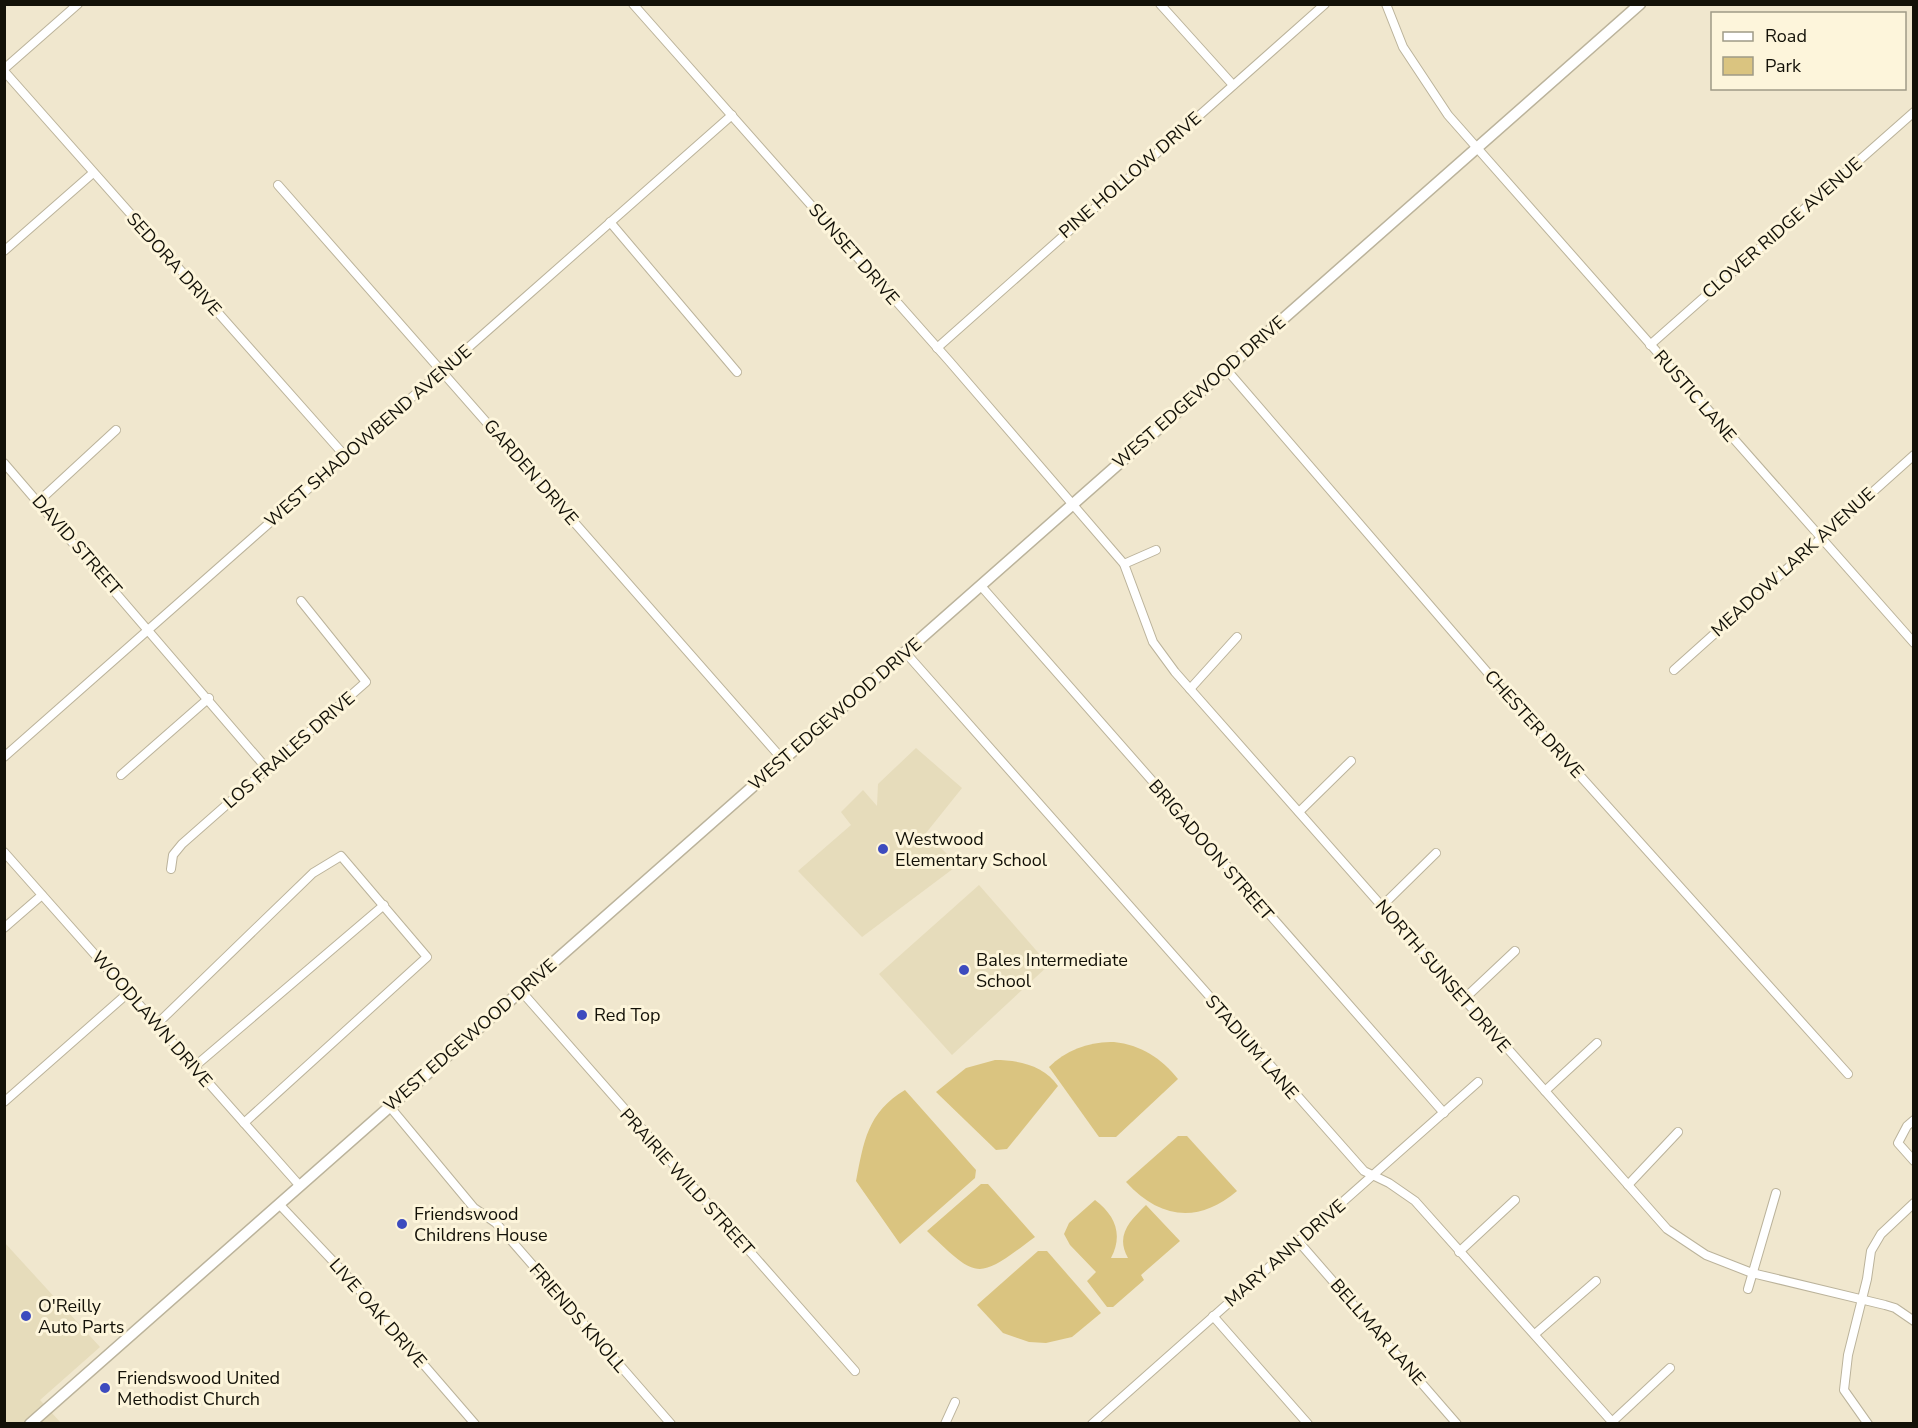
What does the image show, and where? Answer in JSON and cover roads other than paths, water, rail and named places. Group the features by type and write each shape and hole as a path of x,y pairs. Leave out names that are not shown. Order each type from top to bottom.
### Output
{"main road":[{"name":"WEST EDGEWOOD DRIVE","path":"30,1424 1640,4"}],"street":[{"path":"4,70 78,4"},
{"name":"SUNSET DRIVE","path":"633,4 1073,504"},
{"path":"1160,4 1233,86"},
{"name":"PINE HOLLOW DRIVE","path":"937,348 1325,4"},
{"name":"RUSTIC LANE","path":"1386,4 1403,47 1422,79 1477,147 1914,643"},
{"name":"SEDORA DRIVE","path":"4,70 345,456"},
{"name":"CLOVER RIDGE AVENUE","path":"1650,345 1914,112"},
{"name":"WEST SHADOWBEND AVENUE","path":"4,757 732,115"},
{"path":"4,251 93,173"},
{"name":"GARDEN DRIVE","path":"278,185 783,760"},
{"path":"610,222 737,372"},
{"name":"CHESTER DRIVE","path":"1226,369 1494,680 1848,1074"},
{"path":"39,501 116,430"},
{"name":"MEADOW LARK AVENUE","path":"1674,670 1914,455"},
{"name":"DAVID STREET","path":"4,463 209,698 268,770"},
{"name":"NORTH SUNSET DRIVE","path":"1073,504 1124,564 1153,642 1190,689 1667,1229 1706,1255 1752,1273 1895,1308 1914,1321"},
{"path":"1124,564 1156,550"},
{"name":"BRIGADOON STREET","path":"981,586 1444,1113"},
{"name":"LOS FRAILES DRIVE","path":"171,869 173,855 182,844 366,682 301,601"},
{"path":"1190,689 1237,637"},
{"name":"STADIUM LANE","path":"905,652 1306,1108 1364,1171 1415,1201 1613,1423"},
{"path":"121,775 209,698"},
{"path":"1299,812 1351,761"},
{"name":"WOODLAWN DRIVE","path":"4,852 300,1186"},
{"path":"1382,906 1436,853"},
{"path":"156,1024 313,873 341,856 427,957 244,1123"},
{"path":"4,928 42,895"},
{"path":"194,1067 384,905"},
{"path":"1464,999 1515,951"},
{"name":"PRAIRIE WILD STREET","path":"521,991 855,1371"},
{"path":"4,1102 128,993"},
{"path":"1545,1091 1597,1043"},
{"name":"MARY ANN DRIVE","path":"1092,1424 1478,1082"},
{"name":"FRIENDS KNOLL","path":"390,1107 474,1208 496,1223 671,1424"},
{"path":"1910,1123 1898,1143 1914,1161"},
{"path":"1628,1185 1678,1132"},
{"path":"1748,1289 1776,1193"},
{"path":"1459,1252 1515,1200"},
{"path":"1868,1424 1844,1390 1848,1355 1871,1251 1881,1234 1914,1203"},
{"name":"LIVE OAK DRIVE","path":"279,1204 348,1277 475,1424"},
{"name":"BELLMAR LANE","path":"1298,1241 1457,1424"},
{"path":"1534,1334 1596,1281"},
{"path":"1213,1316 1308,1424"},
{"path":"1613,1423 1670,1368"},
{"path":"945,1424 955,1402"}],"place":[{"name":"Westwood Elementary School","path":"883,849"},
{"name":"Bales Intermediate School","path":"964,970"},
{"name":"Red Top","path":"582,1015"},
{"name":"Friendswood Childrens House","path":"402,1224"},
{"name":"O'Reilly Auto Parts","path":"26,1316"},
{"name":"Friendswood United Methodist Church","path":"105,1388"}]}
